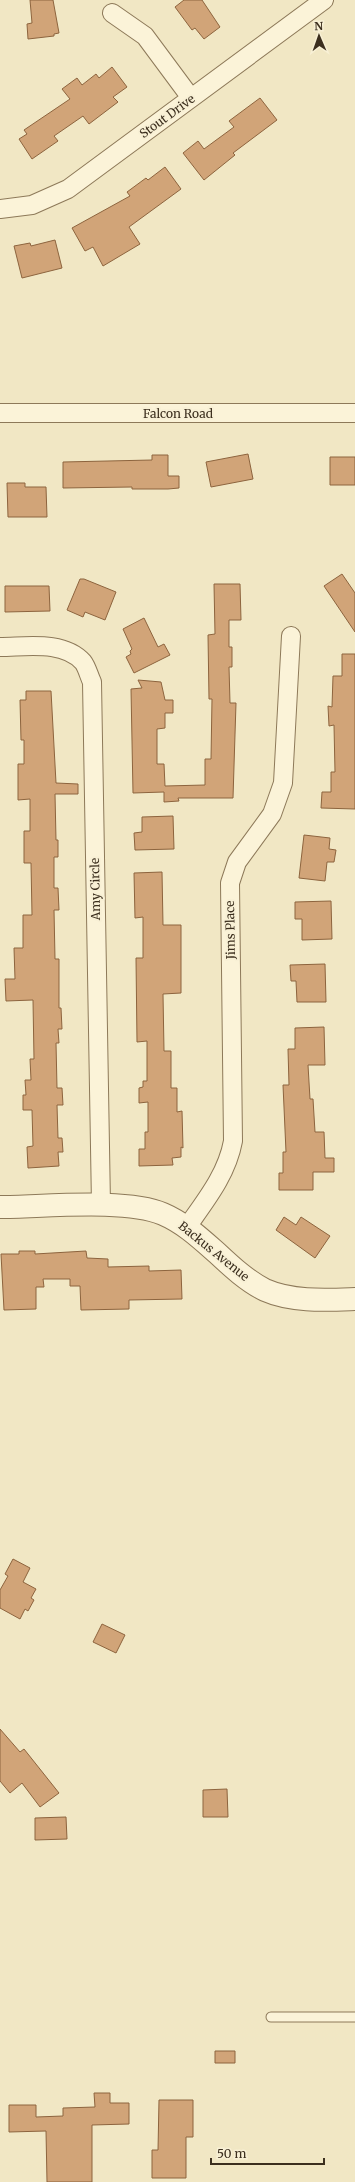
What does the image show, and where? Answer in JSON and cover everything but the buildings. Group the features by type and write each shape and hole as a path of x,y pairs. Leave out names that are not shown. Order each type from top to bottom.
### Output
{"street":[{"name":"Stout Drive","path":"0,209 32,205 68,189 324,0"},
{"path":"112,13 145,36 191,98"},
{"name":"Falcon Road","path":"0,413 355,413"},
{"name":"Jims Place","path":"187,1227 215,1188 230,1157 233,1141 230,883 236,862 272,814 283,783 291,636"},
{"name":"Amy Circle","path":"0,648 53,647 68,652 83,663 92,682 100,1205"},
{"name":"Backus Avenue","path":"0,1207 100,1205 133,1207 162,1213 187,1227 240,1275 266,1290 294,1298 355,1299"}],"lane":[{"path":"271,2017 355,2017"}]}
